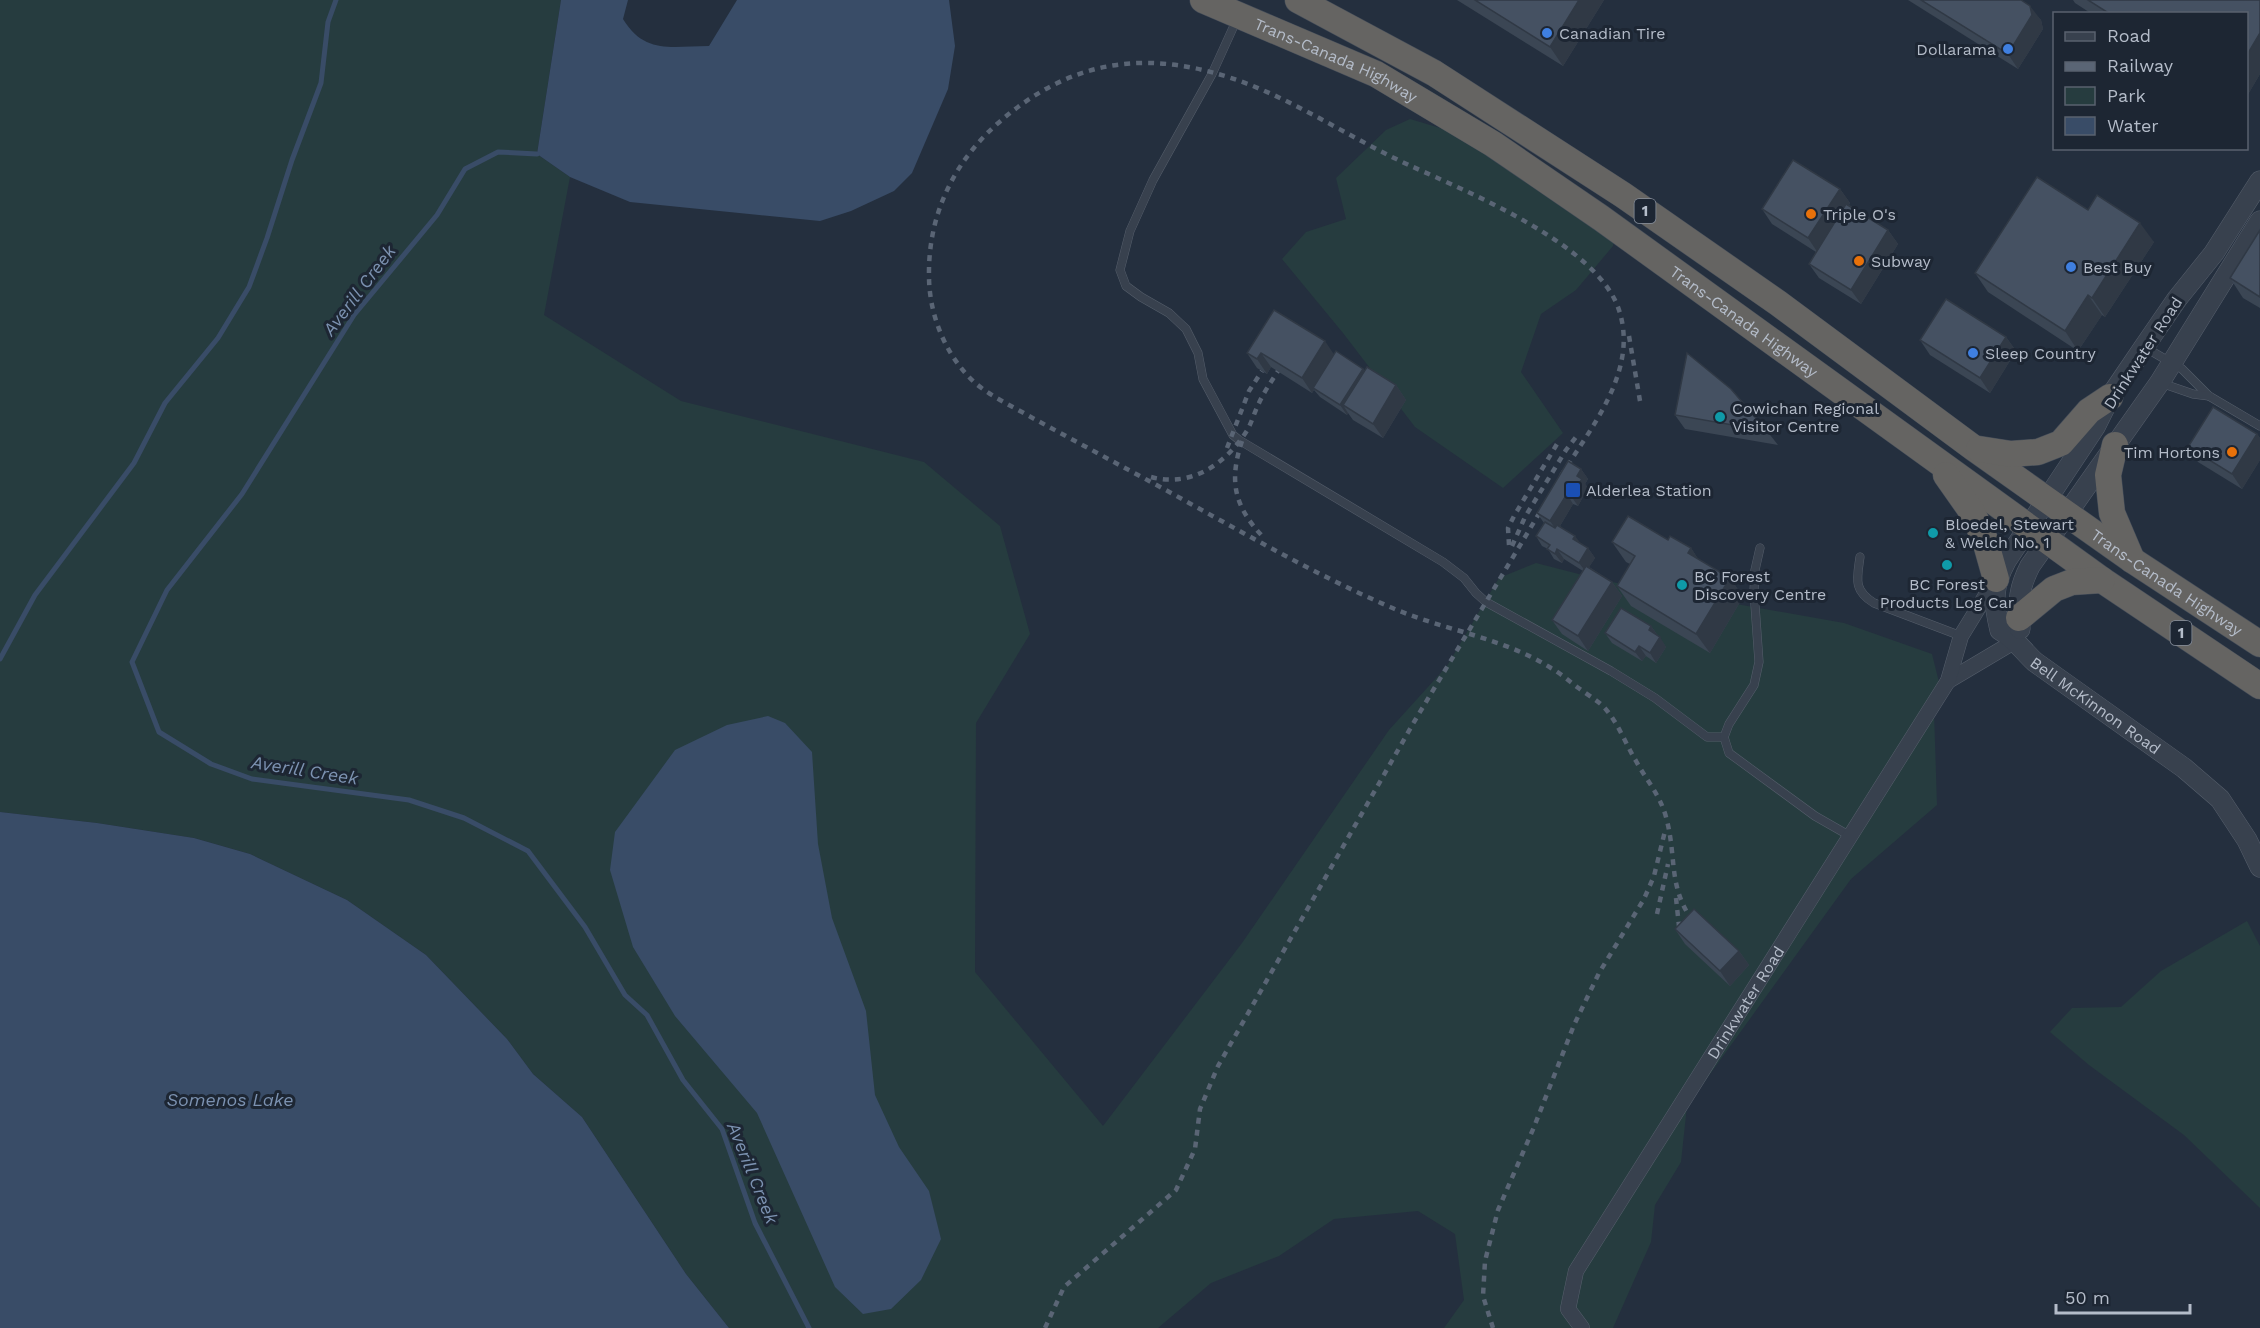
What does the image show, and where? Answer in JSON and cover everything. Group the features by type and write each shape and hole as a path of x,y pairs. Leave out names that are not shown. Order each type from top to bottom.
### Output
{"highway":[{"name":"Trans-Canada Highway","path":"1203,0 1376,74 1493,144 1601,218 2102,580 2260,686"},
{"name":"Trans-Canada Highway","path":"1298,0 1434,73 1623,195 1778,303 1975,449 2132,560 2260,644"},
{"path":"1975,449 2011,454 2038,452 2061,443 2089,411 2110,397"},
{"path":"2115,445 2108,475 2112,513 2132,560"},
{"path":"1937,461 1972,512 1985,540 1996,579"},
{"path":"2018,629 2054,589 2072,582 2102,580"}],"street":[{"name":"Drinkwater Road","path":"2058,507 2110,397 2177,299 2214,253 2260,181"},
{"name":"Drinkwater Road","path":"2039,534 2058,507 2115,445 2160,382 2260,221"},
{"path":"1996,579 2039,534"},
{"path":"2018,629 2018,602 2021,585 2030,566 2039,534"},
{"name":"Drinkwater Road","path":"1582,1328 1568,1309 1575,1271 1948,681 1961,636 1996,579"},
{"name":"Bell McKinnon Road","path":"1996,579 1995,607 2000,630 2018,629 2022,649 2035,662 2184,768 2220,800 2247,840 2260,867"},
{"name":"Drinkwater Road","path":"1948,681 2018,629"}],"lane":[{"path":"1239,15 1212,74 1153,180 1130,231 1120,270 1126,286 1169,313 1186,328 1198,353 1203,379 1210,394 1233,435 1239,440 1443,562 1464,578 1486,602 1611,671 1707,736 1724,737"},
{"path":"2144,347 2182,369 2209,396 2260,426"},
{"path":"2160,382 2193,394 2209,396"},
{"path":"1760,548 1755,570 1754,591 1759,662 1754,686 1729,724 1724,737 1729,753 1741,764 1815,816 1850,836"},
{"path":"1860,557 1857,579 1858,588 1864,597 1874,603 1961,636"}],"green space":[{"path":"0,0 561,0 537,154 570,177 544,315 681,401 924,462 1000,526 1030,634 976,723 975,972 1103,1126 1242,943 1389,730 1447,666 1499,578 1536,563 1606,581 1844,623 1932,654 1943,698 1934,711 1937,805 1851,879 1687,1106 1681,1162 1655,1205 1651,1242 1613,1328 1444,1328 1464,1300 1455,1234 1418,1211 1334,1219 1279,1256 1211,1283 1158,1328 729,1328 686,1274 582,1117 533,1074 507,1039 426,955 347,900 250,854 194,838 97,823 0,812"},
{"path":"1410,119 1450,131 1615,227 1613,246 1576,290 1541,314 1521,372 1563,433 1503,488 1415,427 1343,333 1282,259 1306,232 1346,219 1336,178 1386,130"},
{"path":"2247,921 2260,946 2260,1208 2184,1135 2089,1065 2050,1032 2072,1008 2121,1007 2161,971"}],"water":[{"path":"561,0 628,0 623,19 631,30 650,43 671,47 709,46 737,0 949,0 955,46 948,89 912,173 894,191 851,211 820,221 630,202 570,177 537,154"},
{"path":"768,716 785,723 812,752 818,844 832,918 866,1011 875,1095 899,1147 929,1191 941,1239 921,1280 891,1309 863,1314 835,1287 757,1113 675,1016 633,947 610,870 615,832 675,750 727,725"},
{"name":"Somenos Lake","path":"0,812 97,823 194,838 250,854 347,900 426,955 507,1039 533,1074 582,1117 686,1274 729,1328 0,1328"}],"building":[{"path":"1475,0 1579,0 1550,47"},
{"name":"Dollarama","path":"1921,0 2021,0 2030,6 2032,15 2008,54"},
{"path":"2088,0 2260,0 2260,33 2248,53 2248,12 2107,12"},
{"name":"Triple O's","path":"1793,160 1840,189 1808,238 1762,209"},
{"name":"Best Buy","path":"2037,177 2088,210 2097,195 2140,223 2092,298 2088,295 2065,331 1975,273"},
{"name":"Subway","path":"1846,204 1888,230 1851,290 1809,264"},
{"path":"2260,230 2260,297 2230,278"},
{"name":"Sleep Country","path":"1946,299 2006,337 1980,378 1920,340"},
{"path":"1274,310 1325,341 1302,378 1261,353 1257,359 1247,353"},
{"path":"1336,351 1363,369 1340,405 1313,388"},
{"name":"Cowichan Regional Visitor Centre","path":"1687,353 1731,389 1767,431 1675,415"},
{"path":"1367,367 1396,385 1373,424 1343,405"},
{"path":"2213,407 2257,434 2232,474 2188,447"},
{"path":"1568,461 1581,469 1577,476 1582,479 1571,496 1567,494 1550,521 1537,513"},
{"path":"1628,516 1668,540 1670,536 1691,548 1688,553 1730,578 1696,634 1617,586 1635,556 1612,542"},
{"path":"1545,522 1555,528 1557,525 1575,536 1573,539 1588,548 1579,563 1557,549 1555,554 1547,549 1550,545 1536,536"},
{"path":"1586,566 1612,582 1578,636 1552,620"},
{"path":"1621,608 1651,626 1649,630 1660,637 1650,653 1639,646 1635,652 1605,633"},
{"path":"1694,909 1739,951 1720,971 1675,929"}],"waterway":[{"name":"Averill Creek","path":"0,659 35,595 134,463 165,403 218,338 249,287 321,83 328,22 336,0"},
{"name":"Averill Creek","path":"537,154 498,152 465,169 437,215 354,315 242,494 167,590 132,662 159,732 211,764 252,779 409,800 464,818 528,851 585,927 625,995 647,1015 683,1080 722,1129 755,1223 809,1328"}],"railway":[{"path":"1561,476 1609,398 1623,355 1623,333 1619,310 1606,286 1586,264 1560,243 1529,224 1269,93 1213,73 1180,66 1147,63 1116,65 1085,72 1055,84 1026,101 997,124 968,156 946,192 938,212 930,254 929,276 932,305 947,347 974,382 1007,404 1322,575 1410,615 1492,641 1532,657 1558,672 1597,701 1613,719 1660,802 1670,833 1677,888 1689,915 1699,929"},
{"path":"1629,336 1640,401"},
{"path":"1227,448 1249,391 1262,371"},
{"path":"1151,477 1180,479 1194,476 1219,462 1248,429 1261,399 1278,371"},
{"path":"1512,546 1525,517 1579,433"},
{"path":"1242,441 1235,470 1237,494 1247,517 1265,539"},
{"path":"1509,545 1508,528 1557,444"},
{"path":"1045,1328 1064,1287 1176,1190 1195,1149 1200,1109 1218,1066 1414,722 1546,502"},
{"path":"1493,1328 1483,1296 1485,1261 1498,1210 1574,1025 1599,973 1644,899 1654,876 1665,831"},
{"path":"1657,914 1668,864"},
{"path":"1676,898 1679,926 1687,940"}],"place":[{"name":"Canadian Tire","path":"1547,33"},
{"name":"Dollarama","path":"2008,49"},
{"name":"Triple O's","path":"1811,214"},
{"name":"Subway","path":"1859,261"},
{"name":"Best Buy","path":"2071,267"},
{"name":"Sleep Country","path":"1973,353"},
{"name":"Cowichan Regional Visitor Centre","path":"1720,417"},
{"name":"Tim Hortons","path":"2232,452"},
{"name":"Alderlea Station","path":"1573,490"},
{"name":"Bloedel, Stewart & Welch No. 1","path":"1933,533"},
{"name":"BC Forest Products Log Car","path":"1947,565"},
{"name":"BC Forest Discovery Centre","path":"1682,585"}]}
